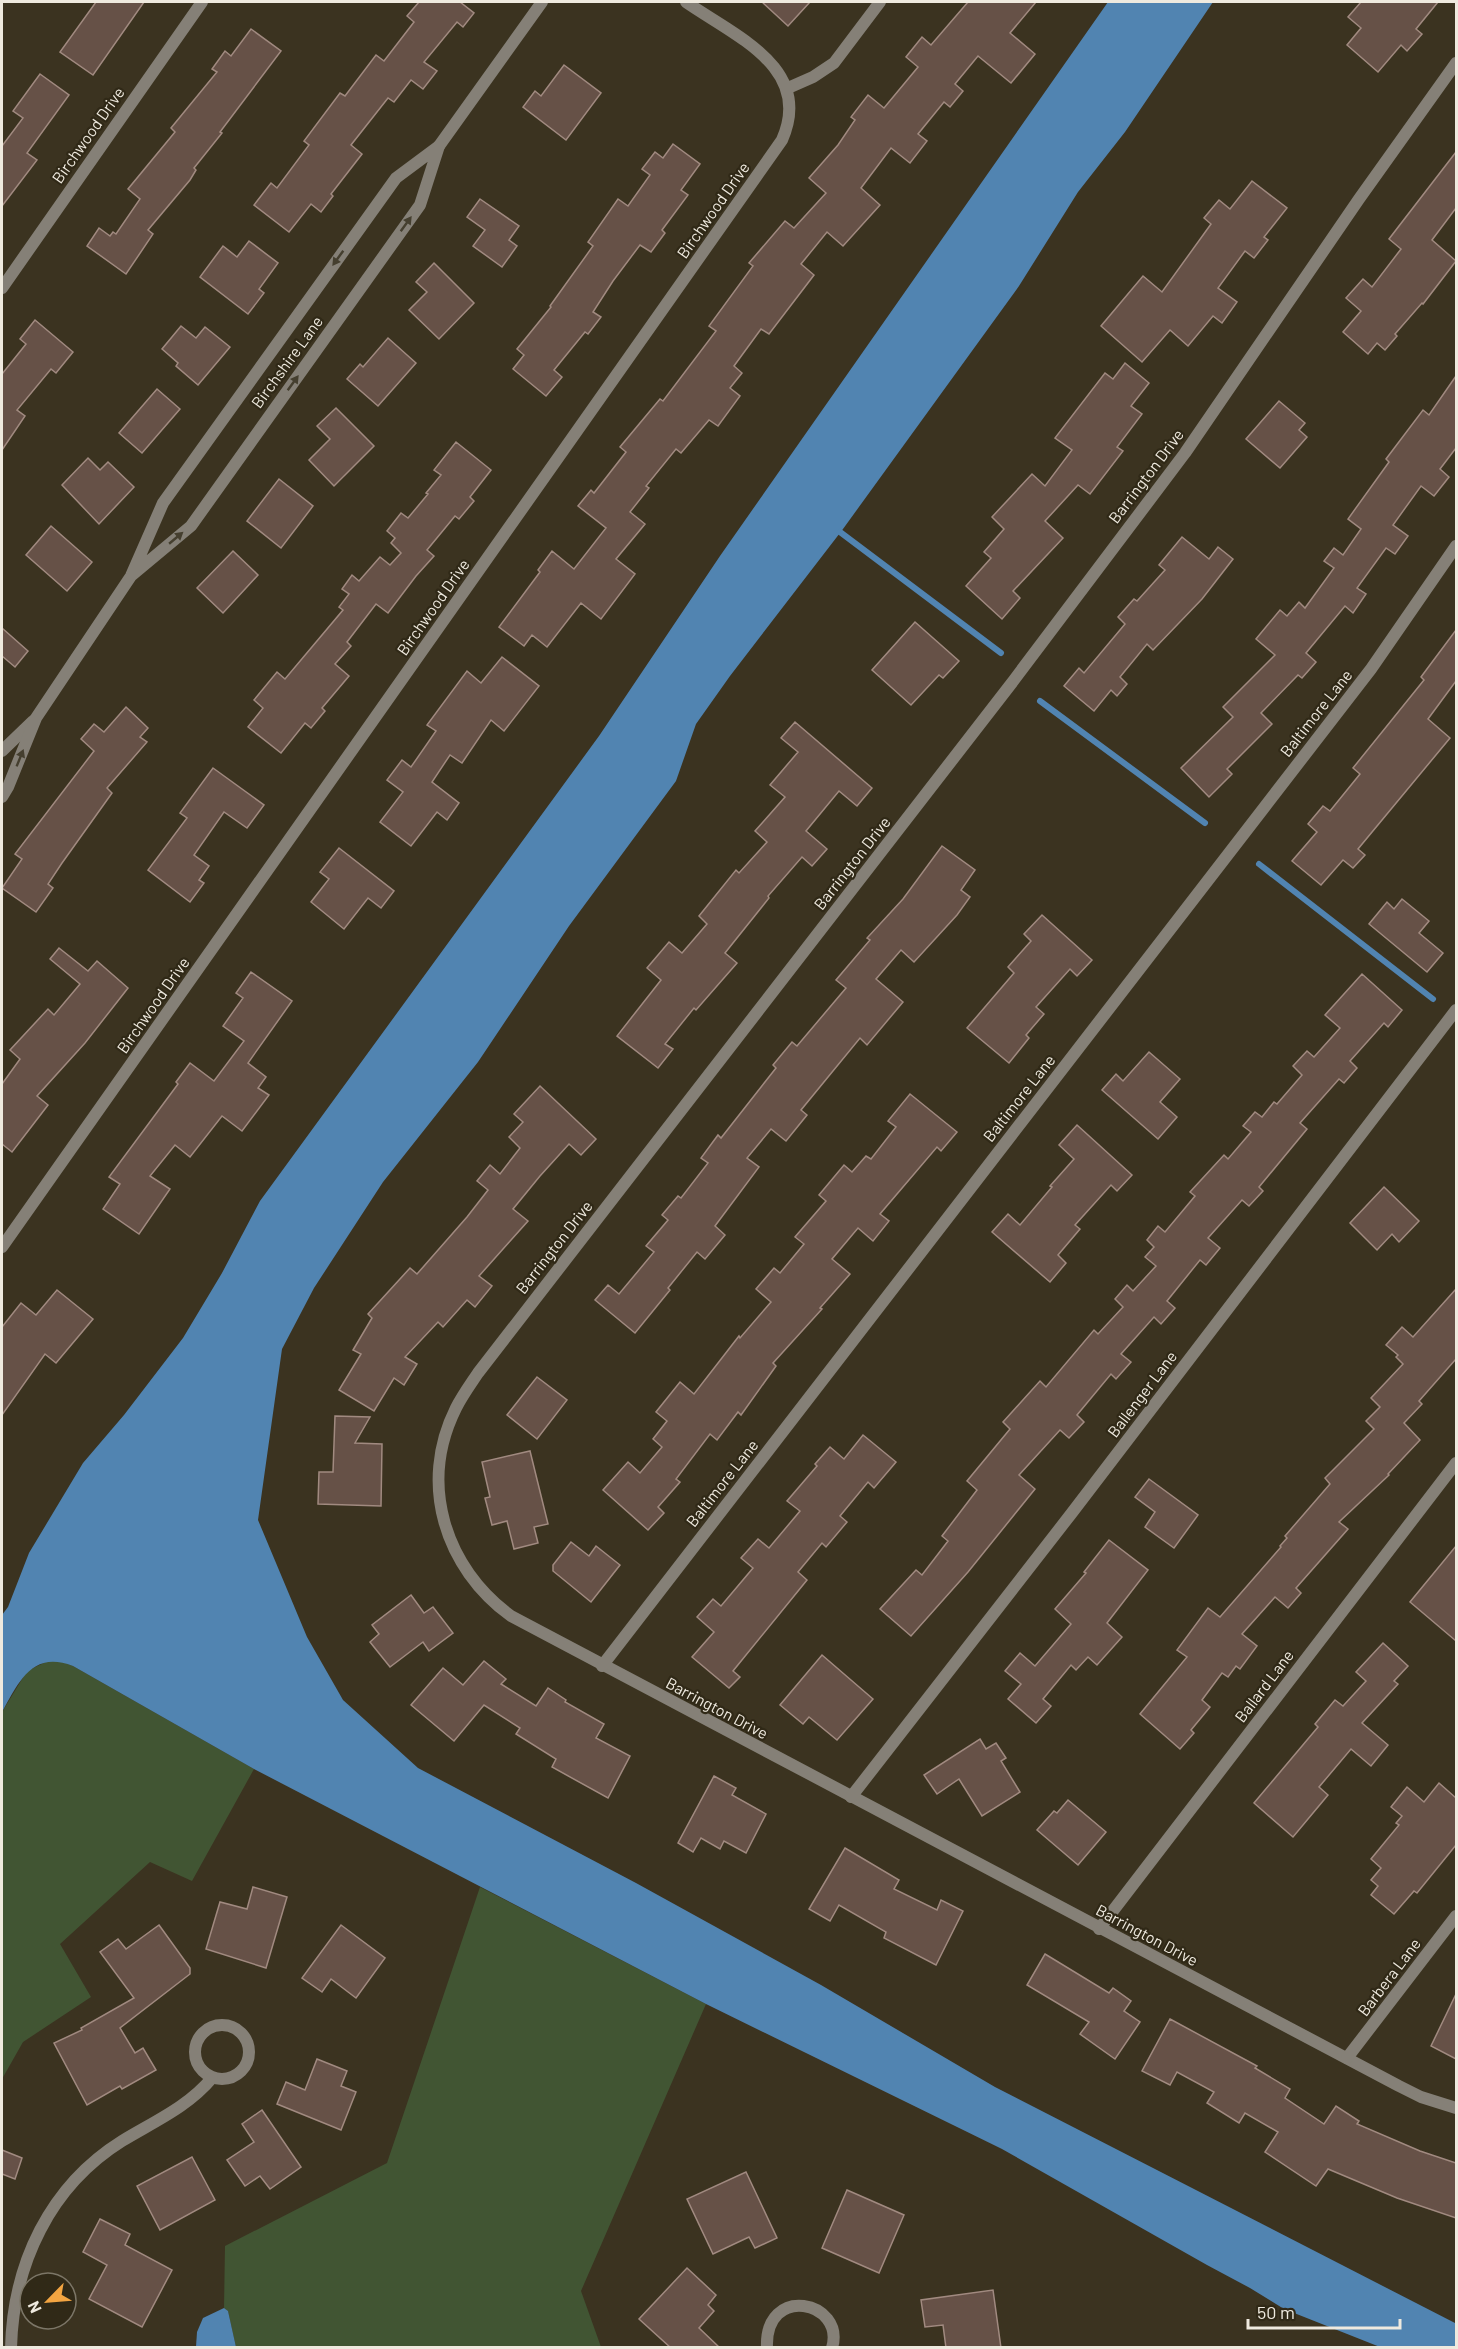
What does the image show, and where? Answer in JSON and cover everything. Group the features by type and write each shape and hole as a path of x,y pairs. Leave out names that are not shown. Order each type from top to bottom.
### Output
{"street":[{"name":"Birchwood Drive","path":"2,288 202,2"},
{"name":"Birchshire Lane","path":"131,576 191,526 420,205 439,146 542,2"},
{"path":"686,2 766,58 780,74 788,88 813,77 834,63 880,2"},
{"name":"Barrington Drive","path":"1456,63 1359,199 1185,453 999,699 485,1364 456,1408 449,1424 441,1455 440,1502 448,1535 462,1565 483,1593 511,1616 1099,1929 1421,2097 1456,2108"},
{"name":"Birchwood Drive","path":"2,1247 778,147 787,124 788,88"},
{"name":"Birchshire Lane","path":"2,797 36,718 131,576 164,502 396,178 439,146"},
{"name":"Baltimore Lane","path":"602,1666 1364,678 1456,546"},
{"name":"Birchshire Lane","path":"2,751 36,718"},
{"name":"Ballenger Lane","path":"851,1797 1071,1514 1456,1010"},
{"name":"Ballard Lane","path":"1099,1929 1456,1462"},
{"name":"Barbera Lane","path":"1347,2058 1456,1916"},
{"path":"223,2025 232,2026 245,2036 250,2051 249,2059 246,2066 235,2077 219,2080 212,2078 199,2067 195,2051 197,2042 207,2029 223,2025"},
{"path":"11,2348 14,2312 24,2267 39,2231 58,2199 105,2152 188,2101 212,2078"},
{"path":"767,2348 766,2332 771,2321 779,2312 794,2305 812,2307 830,2323 833,2335 832,2348"}],"green space":[{"path":"48,1661 61,1661 73,1666 254,1769 192,1881 150,1862 60,1944 91,1997 23,2042 2,2079 2,1712 27,1671"},
{"path":"480,1887 706,2004 581,2291 601,2347 236,2347 228,2311 224,2308 225,2246 387,2163"}],"water":[{"path":"1108,2 1213,2 1125,132 1078,192 1019,286 843,529 696,724 676,781 569,926 478,1062 383,1182 314,1288 282,1349 258,1520 307,1637 343,1700 418,1768 636,1883 821,1985 995,2087 1455,2323 1456,2347 1380,2347 1284,2309 1002,2149 706,2004 254,1769 73,1666 59,1662 47,1662 37,1666 21,1680 2,1712 2,1615 8,1607 29,1553 83,1463 124,1415 183,1338 222,1273 260,1201 599,736 720,556"},
{"path":"224,2308 228,2311 236,2347 196,2347 197,2332 203,2318"}],"building":[{"path":"96,2 144,2 93,75 60,52"},
{"path":"419,2 460,2 474,13 463,27 457,22 424,62 437,71 423,89 411,80 394,102 388,98 351,145 362,154 331,194 333,196 321,212 311,204 289,232 254,205 271,183 277,188 309,145 304,141 340,93 345,96 376,55 384,61 414,22 407,16"},
{"path":"762,2 810,2 788,26"},
{"path":"968,2 1036,2 1010,33 1035,54 1011,83 978,56 955,84 963,91 950,107 944,102 918,134 927,141 910,163 891,148 861,188 880,205 843,246 827,232 801,264 814,275 769,334 761,329 734,366 742,373 730,388 740,396 718,426 709,420 681,453 676,449 646,486 649,488 630,512 645,524 616,559 635,574 601,619 581,603 547,647 532,635 524,646 499,627 540,572 538,570 552,551 574,569 606,528 578,506 591,490 594,493 626,452 620,447 660,399 663,401 716,331 709,326 753,266 749,263 785,221 794,228 826,193 809,178 838,145 855,120 851,117 868,95 884,108 918,67 906,57 922,37 931,45"},
{"path":"1361,2 1438,2 1416,29 1422,34 1407,51 1401,45 1378,72 1347,45 1361,28 1348,17"},
{"path":"251,29 281,51 194,168 196,170 190,180 148,230 153,234 126,274 87,246 99,228 110,236 113,232 116,234 140,199 128,189 175,132 171,128 217,72 212,69 225,51 231,56"},
{"path":"564,65 601,93 566,140 523,107 535,91 541,96"},
{"path":"40,74 69,95 27,153 37,160 2,206 2,146 23,118 13,111"},
{"path":"673,144 700,164 681,190 688,195 662,230 665,233 651,252 640,245 613,281 593,312 601,317 588,334 585,332 554,370 562,377 546,396 513,369 524,355 517,349 551,307 593,246 588,242 618,199 628,206 650,175 642,169 655,152 663,158"},
{"path":"1456,152 1456,208 1432,240 1456,261 1423,304 1395,334 1397,336 1385,350 1377,343 1368,354 1343,332 1361,311 1346,298 1363,279 1372,287 1401,249 1389,239"},
{"path":"1252,181 1287,208 1264,237 1268,240 1254,258 1245,251 1218,288 1237,302 1222,323 1213,316 1188,346 1170,330 1142,362 1101,326 1143,276 1162,292 1211,224 1204,218 1219,200 1230,209"},
{"path":"480,199 519,226 509,240 517,246 502,267 473,246 485,230 467,217"},
{"path":"249,241 278,263 259,289 264,293 248,314 200,277 223,246 237,257"},
{"path":"434,263 474,303 439,339 409,310 427,292 416,282"},
{"path":"35,320 73,352 56,373 51,369 17,410 25,416 2,450 2,374 26,344 20,339"},
{"path":"181,326 196,338 205,327 230,347 198,385 176,366 178,363 162,349"},
{"path":"388,338 416,363 378,406 347,379 360,364 363,367"},
{"path":"1125,363 1149,383 1131,406 1142,414 1117,447 1123,451 1090,494 1078,485 1045,521 1063,538 1013,591 1020,598 1002,619 966,586 991,558 984,552 1004,529 992,517 1032,474 1045,486 1072,450 1055,438 1105,373 1113,379"},
{"path":"1456,376 1456,448 1440,469 1449,477 1434,496 1421,486 1393,525 1408,536 1395,554 1386,548 1357,588 1366,594 1353,613 1345,606 1306,653 1316,662 1302,678 1298,675 1261,713 1272,724 1227,769 1232,774 1209,797 1181,768 1233,717 1223,707 1275,655 1256,639 1280,610 1287,616 1299,602 1305,608 1334,568 1324,561 1334,548 1343,555 1361,529 1348,519 1389,462 1386,459 1423,410 1429,415"},
{"path":"157,389 180,409 142,453 119,433"},
{"path":"1279,401 1305,423 1299,430 1307,437 1280,468 1246,439"},
{"path":"336,408 374,446 334,486 309,460 330,439 317,426"},
{"path":"456,442 491,470 470,497 474,501 459,519 455,516 427,550 434,556 388,613 376,604 347,642 351,646 335,664 349,676 322,708 325,711 311,728 305,723 281,753 248,727 263,708 254,700 277,672 285,679 343,610 339,607 349,594 342,589 352,575 359,581 380,557 390,565 401,553 391,543 395,538 387,531 401,513 408,518 428,494 426,493 441,475 434,470"},
{"path":"88,458 100,470 108,462 134,487 99,524 62,485"},
{"path":"279,479 313,506 281,548 247,521"},
{"path":"51,526 92,562 67,591 26,555"},
{"path":"1182,537 1209,559 1218,547 1233,559 1202,599 1153,650 1147,644 1120,677 1127,684 1117,696 1111,690 1094,711 1064,686 1079,668 1084,673 1125,624 1118,617 1134,599 1137,601 1165,570 1159,565"},
{"path":"233,551 258,575 223,613 197,588"},
{"path":"915,622 959,661 943,678 939,675 911,705 872,670"},
{"path":"2,628 28,651 15,667 2,656"},
{"path":"1456,630 1456,681 1428,719 1450,738 1358,849 1365,855 1353,868 1343,860 1321,885 1292,861 1317,832 1308,824 1323,806 1330,811 1360,774 1353,768 1424,680 1421,677"},
{"path":"502,657 539,686 504,731 491,720 462,763 450,755 432,782 459,803 447,820 437,812 411,846 380,822 403,792 387,780 402,760 411,767 436,731 427,725 467,671 481,683"},
{"path":"126,707 148,728 140,737 147,742 107,788 112,793 48,884 53,888 36,912 2,888 22,859 15,854 94,751 81,739 94,724 104,732"},
{"path":"795,722 872,788 857,806 839,791 806,831 827,849 812,866 802,857 768,896 769,898 725,953 737,963 696,1010 694,1008 665,1044 673,1049 658,1068 617,1036 661,980 647,968 669,942 682,953 707,924 699,916 736,870 739,873 767,842 755,831 785,797 770,785 798,752 781,738"},
{"path":"213,768 264,805 247,828 224,812 194,855 209,866 199,880 204,883 190,902 148,870 187,818 180,813"},
{"path":"942,846 975,870 961,890 970,897 957,915 914,962 901,950 876,979 903,1002 867,1045 860,1038 801,1110 807,1115 786,1141 771,1129 747,1158 759,1167 715,1226 725,1235 705,1259 697,1252 635,1333 595,1300 608,1285 619,1294 654,1252 646,1246 668,1220 662,1215 678,1196 681,1198 708,1163 701,1158 718,1135 721,1138 776,1068 773,1065 792,1042 797,1046 846,988 836,980 870,940 867,938 903,899"},
{"path":"339,848 394,891 381,908 368,898 344,929 311,902 329,879 320,872"},
{"path":"1402,899 1429,921 1419,933 1443,953 1427,972 1369,924 1387,902 1394,909"},
{"path":"1042,915 1092,960 1077,976 1070,969 1036,1007 1044,1014 1026,1035 1029,1038 1009,1063 967,1028 1014,973 1008,967 1031,941 1024,934"},
{"path":"59,948 88,971 97,961 128,988 85,1043 37,1096 48,1105 12,1152 2,1144 2,1084 20,1059 10,1050 48,1009 54,1015 80,984 50,959"},
{"path":"251,972 292,1001 248,1063 266,1077 258,1088 269,1095 242,1131 222,1116 190,1157 175,1145 150,1176 170,1189 139,1234 103,1209 120,1184 109,1177 178,1084 176,1082 190,1063 214,1081 244,1041 223,1026 243,998 236,993"},
{"path":"1362,974 1402,1010 1388,1027 1384,1023 1350,1061 1357,1068 1344,1083 1339,1079 1300,1123 1307,1129 1259,1187 1263,1191 1249,1206 1242,1200 1208,1238 1220,1248 1206,1265 1200,1260 1167,1301 1175,1308 1161,1324 1154,1317 1121,1354 1131,1362 1116,1379 1111,1374 1077,1415 1084,1422 1069,1438 1060,1430 1019,1475 1035,1489 968,1572 911,1636 880,1609 916,1570 922,1575 948,1541 942,1536 977,1490 967,1481 1010,1429 1003,1422 1040,1381 1046,1387 1094,1330 1098,1334 1123,1307 1115,1299 1127,1285 1133,1291 1156,1266 1145,1257 1154,1247 1147,1240 1158,1226 1165,1232 1195,1196 1190,1192 1224,1155 1228,1159 1251,1132 1243,1126 1255,1112 1262,1117 1274,1102 1277,1104 1302,1075 1293,1066 1307,1051 1314,1057 1340,1028 1325,1015"},
{"path":"1149,1052 1180,1079 1160,1102 1177,1117 1158,1139 1102,1090 1116,1074 1123,1081"},
{"path":"540,1086 596,1139 581,1155 569,1144 513,1209 528,1221 479,1276 492,1286 475,1307 467,1300 443,1327 438,1322 405,1357 417,1364 404,1385 394,1378 374,1411 339,1390 361,1354 353,1350 372,1318 368,1314 410,1268 417,1274 467,1217 488,1190 477,1181 490,1165 500,1174 520,1148 509,1137 523,1122 514,1114"},
{"path":"910,1094 957,1132 941,1151 937,1147 880,1214 889,1221 873,1241 858,1228 832,1259 850,1274 773,1363 776,1366 741,1415 738,1412 717,1440 710,1434 676,1479 680,1482 658,1507 664,1513 648,1530 603,1490 628,1462 640,1473 662,1447 653,1439 667,1421 656,1412 680,1382 694,1394 739,1336 740,1338 771,1302 756,1289 774,1268 780,1273 804,1244 795,1237 826,1201 819,1195 844,1165 852,1172 866,1156 871,1159 896,1127 888,1121"},
{"path":"1077,1125 1132,1175 1117,1191 1111,1185 1075,1225 1080,1229 1058,1255 1066,1263 1050,1282 992,1232 1008,1214 1020,1225 1052,1187 1050,1186 1074,1159 1059,1145"},
{"path":"1384,1187 1419,1221 1399,1242 1392,1234 1377,1250 1350,1223"},
{"path":"1456,1289 1456,1359 1419,1401 1422,1404 1404,1423 1420,1440 1389,1475 1339,1522 1348,1529 1296,1588 1301,1593 1288,1608 1275,1597 1242,1634 1257,1646 1240,1669 1236,1666 1228,1677 1222,1673 1202,1700 1210,1707 1191,1730 1194,1733 1180,1749 1140,1714 1187,1657 1177,1650 1208,1608 1220,1617 1281,1547 1287,1538 1285,1536 1330,1484 1325,1478 1374,1429 1366,1421 1380,1407 1371,1398 1403,1364 1396,1357 1398,1355 1386,1345 1402,1327 1413,1337"},
{"path":"57,1290 93,1319 56,1363 45,1354 2,1415 2,1327 21,1303 36,1315"},
{"path":"537,1377 567,1400 537,1439 507,1415"},
{"path":"335,1416 370,1417 355,1443 382,1444 381,1506 318,1504 319,1472 333,1472"},
{"path":"863,1435 896,1462 874,1488 868,1482 840,1516 847,1522 826,1547 822,1543 798,1572 807,1580 733,1671 740,1677 729,1688 692,1657 714,1632 697,1617 713,1599 721,1606 753,1568 741,1558 758,1539 769,1548 800,1511 787,1501 830,1447 844,1459"},
{"path":"530,1451 548,1524 534,1527 538,1543 514,1549 507,1521 492,1525 485,1498 490,1497 482,1462"},
{"path":"1149,1479 1198,1515 1174,1548 1145,1527 1155,1512 1135,1497"},
{"path":"1109,1540 1148,1570 1107,1623 1122,1637 1097,1665 1088,1657 1076,1670 1071,1665 1043,1699 1051,1706 1036,1723 1008,1699 1021,1684 1005,1671 1020,1653 1035,1666 1071,1624 1055,1609 1086,1573 1084,1572"},
{"path":"571,1542 589,1556 596,1546 620,1565 591,1602 553,1571 553,1565"},
{"path":"1456,1546 1456,1641 1410,1602"},
{"path":"411,1595 424,1613 433,1607 453,1633 429,1651 423,1642 390,1667 370,1642 379,1634 372,1625"},
{"path":"1383,1643 1408,1666 1394,1681 1398,1684 1362,1723 1388,1745 1371,1766 1351,1749 1319,1787 1328,1795 1293,1837 1254,1803 1318,1727 1315,1724 1335,1700 1343,1706 1366,1681 1356,1672"},
{"path":"822,1655 873,1699 837,1740 809,1717 803,1724 780,1705"},
{"path":"484,1661 506,1679 501,1684 536,1706 548,1688 566,1700 565,1702 604,1724 596,1738 630,1756 608,1798 552,1767 556,1759 516,1734 520,1728 484,1705 454,1741 411,1705 443,1668 463,1685"},
{"path":"980,1739 986,1749 996,1743 1006,1758 1001,1761 1020,1792 982,1816 959,1779 937,1794 924,1775"},
{"path":"714,1776 736,1788 732,1795 766,1814 746,1853 724,1841 720,1849 701,1838 693,1852 678,1843"},
{"path":"1439,1783 1456,1798 1456,1845 1417,1893 1414,1891 1394,1914 1371,1895 1378,1886 1371,1880 1381,1868 1371,1859 1399,1825 1396,1823 1402,1816 1391,1807 1407,1787 1424,1802"},
{"path":"1068,1800 1106,1832 1078,1865 1037,1830 1054,1811 1057,1813"},
{"path":"845,1848 899,1880 894,1889 937,1910 941,1900 963,1911 936,1965 884,1938 886,1932 839,1905 830,1921 809,1909"},
{"path":"253,1887 287,1897 266,1968 206,1949 220,1902 247,1909"},
{"path":"159,1925 190,1968 190,1974 120,2028 135,2053 143,2048 156,2070 122,2089 120,2086 87,2105 54,2043 82,2030 81,2028 134,1998 100,1952 118,1939 126,1949"},
{"path":"341,1925 385,1958 356,1998 331,1979 322,1992 302,1978"},
{"path":"1045,1954 1109,1993 1113,1988 1131,2001 1124,2011 1140,2022 1115,2059 1080,2034 1089,2022 1027,1985"},
{"path":"1456,1994 1456,2059 1431,2046"},
{"path":"1170,2019 1257,2066 1255,2068 1290,2089 1285,2098 1324,2124 1336,2106 1359,2121 1357,2124 1420,2151 1456,2163 1456,2218 1397,2198 1328,2169 1316,2186 1265,2152 1278,2132 1245,2113 1239,2123 1207,2103 1214,2092 1177,2072 1170,2085 1142,2071"},
{"path":"317,2059 347,2071 341,2086 356,2092 341,2130 277,2104 286,2082 305,2090"},
{"path":"262,2110 301,2167 270,2189 260,2176 245,2186 227,2160 254,2142 242,2124"},
{"path":"2,2150 22,2158 15,2179 2,2174"},
{"path":"192,2157 215,2200 160,2230 137,2186"},
{"path":"746,2172 777,2238 755,2248 749,2237 713,2254 687,2199"},
{"path":"847,2190 904,2215 879,2273 822,2248"},
{"path":"100,2219 130,2234 125,2245 172,2270 142,2327 89,2299 107,2265 83,2252"},
{"path":"687,2268 716,2295 708,2305 714,2311 699,2328 720,2348 671,2348 639,2319"},
{"path":"993,2290 1001,2348 946,2348 943,2325 925,2327 921,2300"}],"waterway":[{"path":"840,532 1001,653"},
{"path":"1040,701 1205,823"},
{"path":"1259,864 1433,999"}]}
